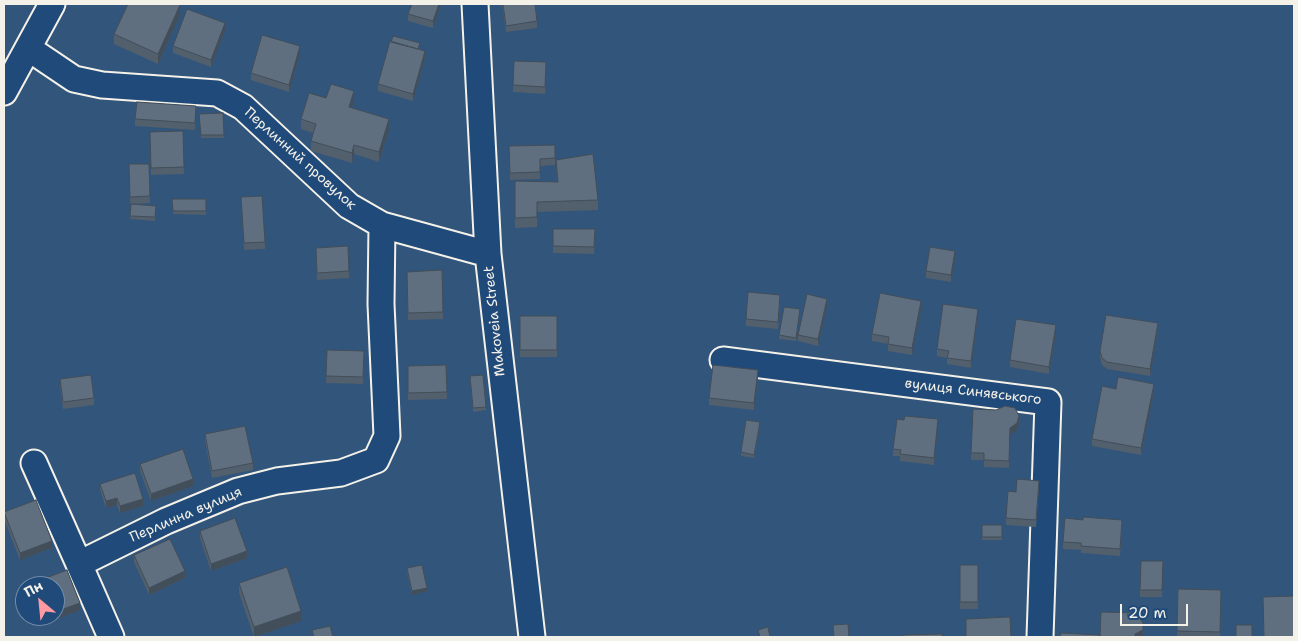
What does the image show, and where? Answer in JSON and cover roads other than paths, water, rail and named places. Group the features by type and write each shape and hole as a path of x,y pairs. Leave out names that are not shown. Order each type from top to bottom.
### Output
{"street":[{"path":"4,92 52,4"},
{"name":"Makoveia Street","path":"475,4 488,254 532,637"},
{"name":"Перлинний провулок","path":"28,48 74,79 102,85 217,93 243,107 349,206 382,225 488,254"},
{"name":"Перлинна вулиця","path":"79,564 166,521 238,491 277,481 341,473 376,460 388,436 381,304 382,225"},
{"name":"вулиця Синявського","path":"723,360 1048,402 1040,637"},
{"path":"34,463 111,637"}]}
